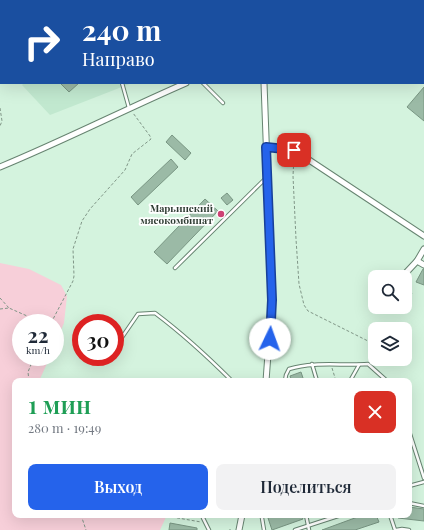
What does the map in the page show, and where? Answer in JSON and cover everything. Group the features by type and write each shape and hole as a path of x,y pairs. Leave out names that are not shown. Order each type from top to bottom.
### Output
{"street":[{"path":"0,167 37,152 129,108 184,84"},
{"path":"264,84 272,300 266,378"},
{"path":"266,147 294,150 424,236"},
{"path":"409,270 417,261 424,249"},
{"path":"417,261 424,266"},
{"path":"239,530 241,518"}],"lane":[{"path":"122,84 129,108"},
{"path":"204,84 223,103"},
{"path":"174,268 267,177"},
{"path":"124,334 138,314 155,313 186,336 229,378"},
{"path":"312,364 316,378"},
{"path":"286,378 289,369 312,364 368,364 384,378"},
{"path":"352,378 359,365"},
{"path":"412,440 424,478"},
{"path":"412,485 424,482"},
{"path":"412,504 424,506"},
{"path":"203,518 209,530"},
{"path":"262,518 264,530"},
{"path":"307,518 309,530"},
{"path":"295,530 332,518"},
{"path":"391,518 396,530 409,530"}],"path":[{"path":"0,108 2,121 0,126"},
{"path":"56,314 73,281 73,249 82,221 90,209 125,170 132,154 151,139 129,108"},
{"path":"294,150 295,162 293,176 296,239 299,284 304,306 308,311 368,341"},
{"path":"0,298 9,308 23,314"},
{"path":"0,309 9,308"},
{"path":"332,365 335,378"},
{"path":"29,378 28,372 30,366"},
{"path":"82,518 86,530"},
{"path":"178,518 206,523"}],"shaded area":[{"path":"23,84 129,84 50,115 22,85"},
{"path":"0,263 29,269 61,285 67,296 64,323 64,314 12,314 12,366 46,366 40,378 12,378 12,518 166,518 160,530 0,530"}],"building":[{"path":"61,84 78,84 69,92"},
{"path":"424,87 424,121 407,107"},
{"path":"172,135 191,153 185,160 166,142"},
{"path":"171,159 178,167 138,205 131,197"},
{"path":"227,193 233,200 227,205 221,198"},
{"path":"205,199 218,211 167,264 154,252"},
{"path":"424,269 424,285 416,282"},
{"path":"301,372 303,378 291,378 290,376"},
{"path":"412,507 424,509 424,521 398,518 412,518"},
{"path":"268,518 303,519 272,530"},
{"path":"355,518 377,518 379,522 355,530 322,530"},
{"path":"170,523 197,528 197,530 169,530"}],"place":[{"name":"Марьинский мясокомбинат","path":"221,214"}],"route":[{"path":"270,339 272,300 266,147 294,150"}]}
